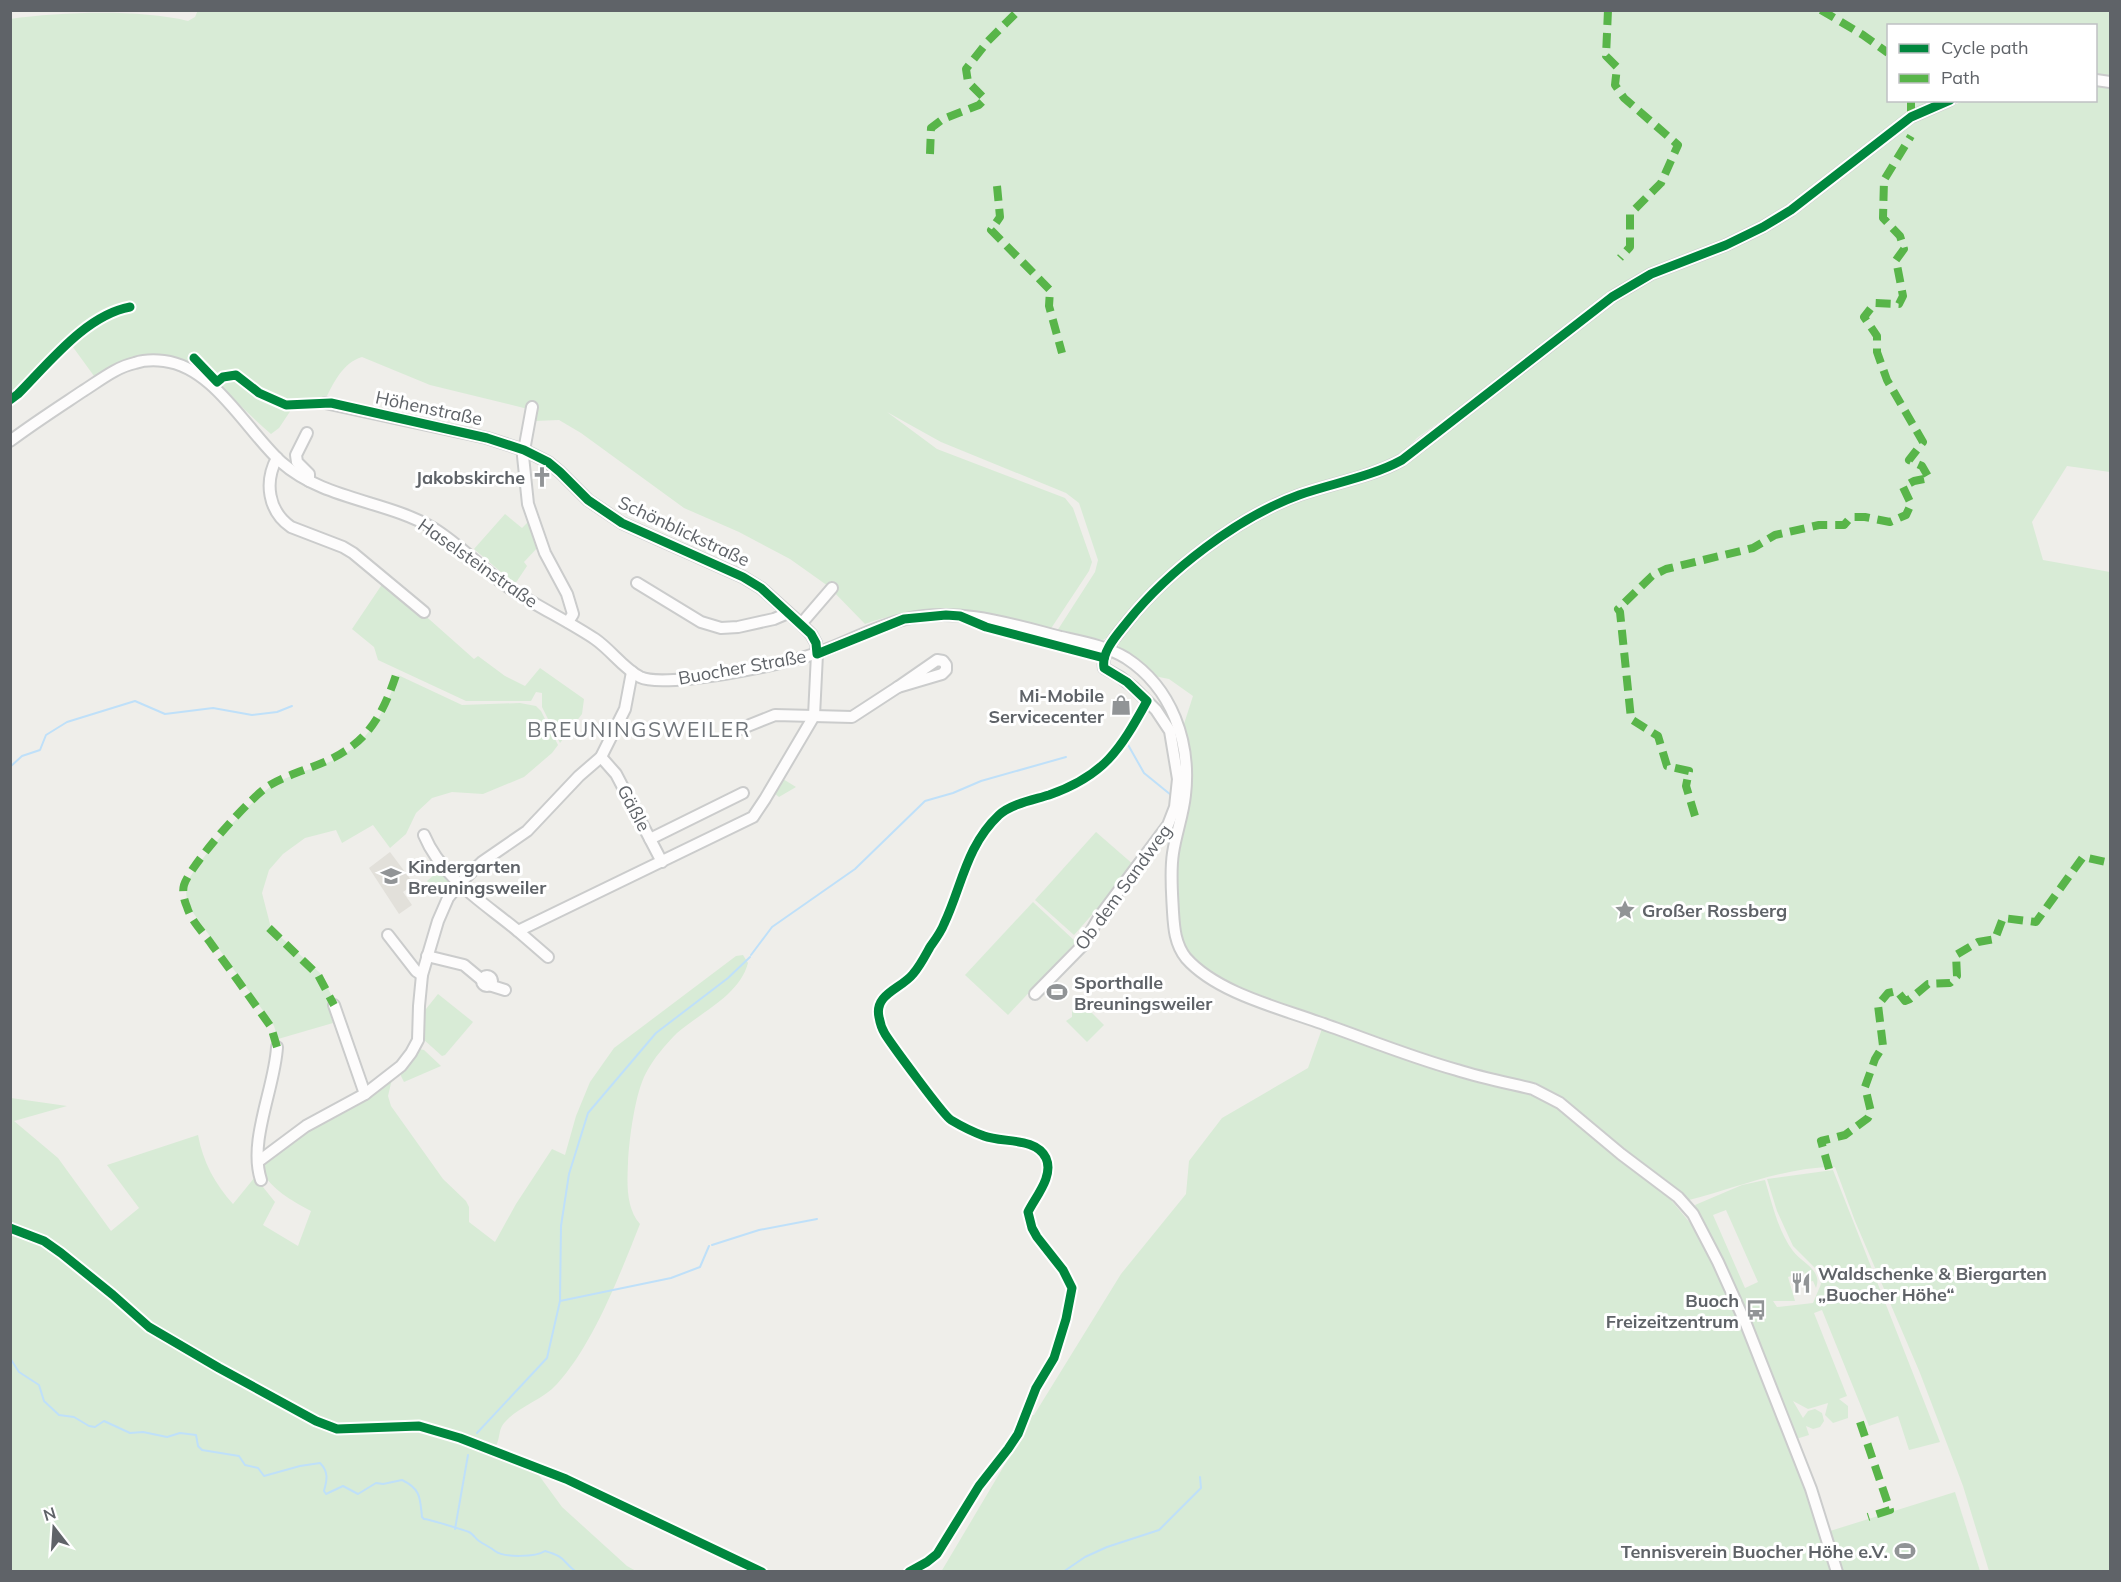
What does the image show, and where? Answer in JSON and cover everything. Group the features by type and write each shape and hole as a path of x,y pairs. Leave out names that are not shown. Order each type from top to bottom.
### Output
{"street":[{"path":"1108,649 1136,611 1157,588 1187,562 1239,527 1297,496 1388,468 1402,460 1612,297 1651,274 1726,245 1762,227 1791,210 1911,117 1945,102"},
{"name":"Haselsteinstraße","path":"10,441 60,406 120,369 136,362 166,361 182,365 212,385 277,458 309,481 406,515 433,528 513,590 607,647 632,672"},
{"name":"Höhenstraße","path":"325,403 487,438 524,450"},
{"path":"532,407 524,450 525,479 531,517 545,553 567,594 573,614 568,622"},
{"path":"307,433 296,455 297,462 309,474 309,481"},
{"name":"Schönblickstraße","path":"524,450 536,455 560,472 588,500 604,512 646,534 743,577 761,588 811,634 816,643 817,654"},
{"path":"277,458 270,472 269,488 273,507 284,522 353,553 380,573 424,612"},
{"path":"637,583 701,622 721,628 774,619 788,613"},
{"path":"801,624 832,588"},
{"name":"Buocher Straße","path":"632,672 648,680 682,680 775,664 817,654 898,621 946,615 980,617 1108,649 1128,660 1154,684 1168,702 1177,721 1185,756 1185,797 1172,857 1171,874 1174,926 1176,940 1182,953 1199,970 1216,981 1254,999 1437,1064 1543,1093 1560,1103 1621,1154 1683,1201 1702,1230 1744,1318 1811,1489 1837,1572"},
{"name":"Ob dem Sandweg","path":"1035,994 1083,945 1100,916 1161,836 1173,815 1178,779 1170,731 1164,720 1147,701 1127,682 1104,668 1104,658 1108,649"},
{"path":"518,930 755,815 814,716 817,654"},
{"path":"259,1161 306,1126 365,1094 401,1066 411,1053 418,1040 422,975 448,898 482,862 527,831 579,776 601,757 625,709 632,672"},
{"path":"740,729 776,715 854,716 898,687"},
{"name":"Gäßle","path":"601,757 616,774 662,862"},
{"path":"650,839 743,793"},
{"path":"424,835 441,865 459,884 518,930 548,957"},
{"path":"388,935 416,971 422,975"},
{"path":"427,956 464,965 486,982 505,990"},
{"path":"334,1005 365,1094"},
{"path":"261,1179 258,1170 260,1128 276,1062 277,1047"}],"shaded area":[{"name":"Kindergarten Breuningsweiler","path":"390,852 414,884 403,892 412,905 399,914 369,868"}],"green space":[{"path":"198,10 2110,10 2110,77 2097,75 2097,24 1887,24 1887,102 1935,102 1885,129 1790,204 1754,227 1652,268 1608,293 1417,438 1404,451 1382,464 1307,488 1173,569 1114,632 1103,640 1057,631 1095,572 1098,560 1079,503 1066,493 941,442 887,412 937,449 1065,498 1073,508 1092,562 1089,571 1050,630 981,616 934,612 888,617 865,624 828,586 790,559 739,532 684,508 581,433 559,420 534,421 528,409 430,385 362,357 344,369 324,402 295,404 279,428 271,434 201,370 180,359 155,355 135,357 94,376 70,343 11,400 10,19 100,13 168,17 188,21 195,17"},
{"path":"2097,84 2110,85 2110,472 2067,466 2032,522 2043,560 2110,572 2110,1571 1989,1571 1963,1486 1920,1373 1855,1221 1835,1167 1779,1174 1689,1200 1583,1115 1547,1090 1433,1058 1269,999 1221,980 1189,957 1179,940 1174,892 1183,727 1193,696 1169,679 1154,676 1143,664 1120,649 1118,643 1151,598 1201,555 1291,501 1399,468 1634,289 1654,278 1759,235 1782,221 1911,124 1961,102 2097,102"},
{"path":"505,514 522,528 529,521 539,546 524,562 527,566 515,584 474,549"},
{"path":"385,580 474,659 478,656 505,676 525,686 540,668 584,699 582,714 560,743 542,707 542,693 536,692 531,701 466,701 378,660 374,647 352,629"},
{"path":"398,675 462,705 520,703 536,706 541,711 558,745 524,777 483,794 452,792 432,798 416,813 406,834 390,848 373,825 342,843 336,830 305,838 283,854 269,870 262,893 271,928 320,973 335,1002 328,1005 333,1023 278,1039 274,1026 189,907 186,894 187,885 210,849 261,794 289,777 340,757 358,743 379,717"},
{"path":"783,779 796,787 779,797 774,793"},
{"path":"1096,832 1135,866 1074,935 1035,900"},
{"path":"440,870 452,882 441,897 427,881"},
{"path":"1033,902 1076,942 1008,1015 965,975"},
{"path":"743,955 748,963 736,985 728,994 673,1037 652,1062 642,1082 631,1130 627,1179 632,1211 640,1224 594,1329 570,1368 557,1384 511,1416 502,1425 497,1445 490,1454 535,1470 562,1507 627,1566 636,1571 11,1572 11,1098 67,1106 14,1121 58,1158 111,1231 139,1208 107,1165 198,1135 211,1172 233,1204 255,1177 275,1202 263,1225 298,1246 311,1211 290,1199 271,1184 261,1170 263,1162 306,1129 392,1079 388,1096 391,1106 443,1179 466,1201 469,1207 469,1222 495,1242 516,1204 552,1149 565,1155 576,1116 590,1082 614,1048 736,956"},
{"path":"438,994 473,1022 442,1056 422,1038 422,1014"},
{"path":"1080,1001 1104,1025 1087,1042 1066,1021 1072,1017 1072,1009"},
{"path":"1323,1026 1453,1074 1546,1101 1561,1110 1671,1200 1696,1230 1711,1254 1751,1345 1819,1525 1834,1572 941,1572 1030,1422 1031,1415 1034,1415 1121,1274 1186,1194 1189,1161 1222,1118 1308,1068"},
{"path":"419,1049 424,1050 441,1066 404,1082 401,1070"},
{"path":"1833,1170 1940,1442 1909,1450 1898,1416 1869,1426 1822,1310 1814,1313 1847,1396 1839,1399 1848,1406 1848,1418 1833,1423 1825,1415 1828,1403 1808,1409 1793,1401 1803,1418 1808,1411 1815,1409 1822,1413 1824,1421 1820,1427 1813,1429 1806,1426 1809,1435 1796,1439 1695,1205 1742,1185 1765,1180 1783,1235 1793,1251 1817,1276 1816,1288 1813,1281 1808,1282 1804,1272 1788,1277 1795,1301 1773,1301 1777,1307 1813,1303 1821,1284 1819,1272 1793,1246 1777,1211 1767,1179","holes":["1726,1210 1758,1282 1745,1288 1713,1215"]},
{"name":"Tennisverein Buocher Höhe e.V.","path":"1955,1492 1980,1571 1843,1571 1830,1531"}],"waterway":[{"path":"10,767 22,756 40,750 46,735 67,722 135,701 165,714 213,708 252,715 277,712 292,706"},
{"path":"1127,743 1144,773 1171,795"},
{"path":"751,955 772,927 855,869 925,801 953,793 981,781 1066,757"},
{"path":"477,1433 547,1358 560,1301 561,1226 569,1174 588,1113 656,1033 728,978 750,957"},
{"path":"712,1245 759,1230 817,1219"},
{"path":"560,1301 671,1278 700,1267 709,1246"},
{"path":"10,1358 19,1372 39,1385 44,1401 59,1415 74,1417 95,1427 104,1421 130,1433 143,1432 167,1437 180,1433 196,1435 198,1446 202,1450 239,1456 245,1465 258,1468 264,1476 320,1463 326,1473 324,1491 326,1494 343,1486 358,1494 376,1483 402,1480 416,1491 424,1519 469,1532 479,1541 505,1555 535,1555 545,1551 552,1553 560,1557 576,1572"},
{"path":"455,1529 468,1455"},
{"path":"1063,1572 1085,1557 1107,1547 1159,1530 1201,1488 1200,1477"}],"marked path":[{"path":"930,154 931,128 943,119 979,105 985,99 968,82 966,69 988,41 1019,10"},
{"path":"1608,10 1606,56 1617,67 1615,85 1624,98 1678,145 1661,183 1630,214 1630,247 1620,258"},
{"path":"1821,10 1887,52"},
{"path":"1911,102 1911,117"},
{"path":"1695,816 1686,786 1689,771 1667,766 1658,736 1631,719 1618,609 1652,576 1666,569 1753,548 1775,535 1819,525 1844,525 1851,517 1890,522 1906,515 1911,504 1903,487 1914,481 1929,478 1922,466 1909,460 1923,442 1887,380 1877,352 1877,336 1864,317 1875,303 1899,304 1903,296 1896,260 1904,249 1900,236 1883,218 1884,180 1911,136"},
{"path":"997,186 1000,217 991,230 1050,290 1049,306 1062,353"},
{"path":"277,1047 271,1027 191,917 184,899 184,885 209,847 261,791 279,780 318,765 355,744 372,726 384,706 397,672"},
{"path":"1829,1169 1821,1141 1845,1135 1868,1118 1871,1112 1865,1087 1875,1059 1883,1046 1878,1005 1888,993 1897,991 1905,1001 1928,984 1950,983 1957,976 1956,955 1978,942 1995,939 2003,918 2036,922 2083,857 2110,863"},
{"path":"269,928 318,975 334,1005"},
{"path":"1860,1422 1890,1510 1868,1517"}],"cycle path":[{"path":"909,1572 937,1554 979,1486 1018,1434 1036,1388 1054,1358 1066,1319 1072,1288 1063,1270 1037,1237 1028,1212 1046,1179 1048,1172 1046,1158 1035,1147 984,1136 946,1116 885,1034 880,1021 879,1009 884,997 916,971 940,933 972,853 988,827 999,815 1010,808 1068,788 1084,779 1109,759 1128,734 1147,701 1127,682 1104,668 1105,655 1115,637 1163,583 1229,531 1252,517 1299,495 1365,475 1402,460 1612,297 1651,274 1726,245 1763,227 1791,210 1911,117 1945,102"},
{"path":"10,400 83,330 114,312 130,307"},
{"path":"194,358 217,382 223,377 236,375 259,393 286,405 331,403 487,438 524,450 548,462 588,500 622,523 743,577 761,588 811,634 816,643 817,654 904,619 946,615 960,616 986,627 1104,658"},
{"path":"10,1228 44,1241 61,1253 149,1327 316,1421 337,1429 419,1426 460,1438 566,1479 762,1572"}],"place":[{"name":"Jakobskirche","path":"542,477"},
{"name":"Mi-Mobile Servicecenter","path":"1121,705"},
{"name":"Kindergarten Breuningsweiler","path":"391,876"},
{"name":"Großer Rossberg","path":"1625,910"},
{"name":"Sporthalle Breuningsweiler","path":"1057,992"},
{"name":"Waldschenke & Biergarten „Buocher Höhe“","path":"1801,1283"},
{"name":"Buoch Freizeitzentrum","path":"1756,1310"},
{"name":"Tennisverein Buocher Höhe e.V.","path":"1905,1551"}],"district":[{"name":"BREUNINGSWEILER","path":"639,729"}]}
